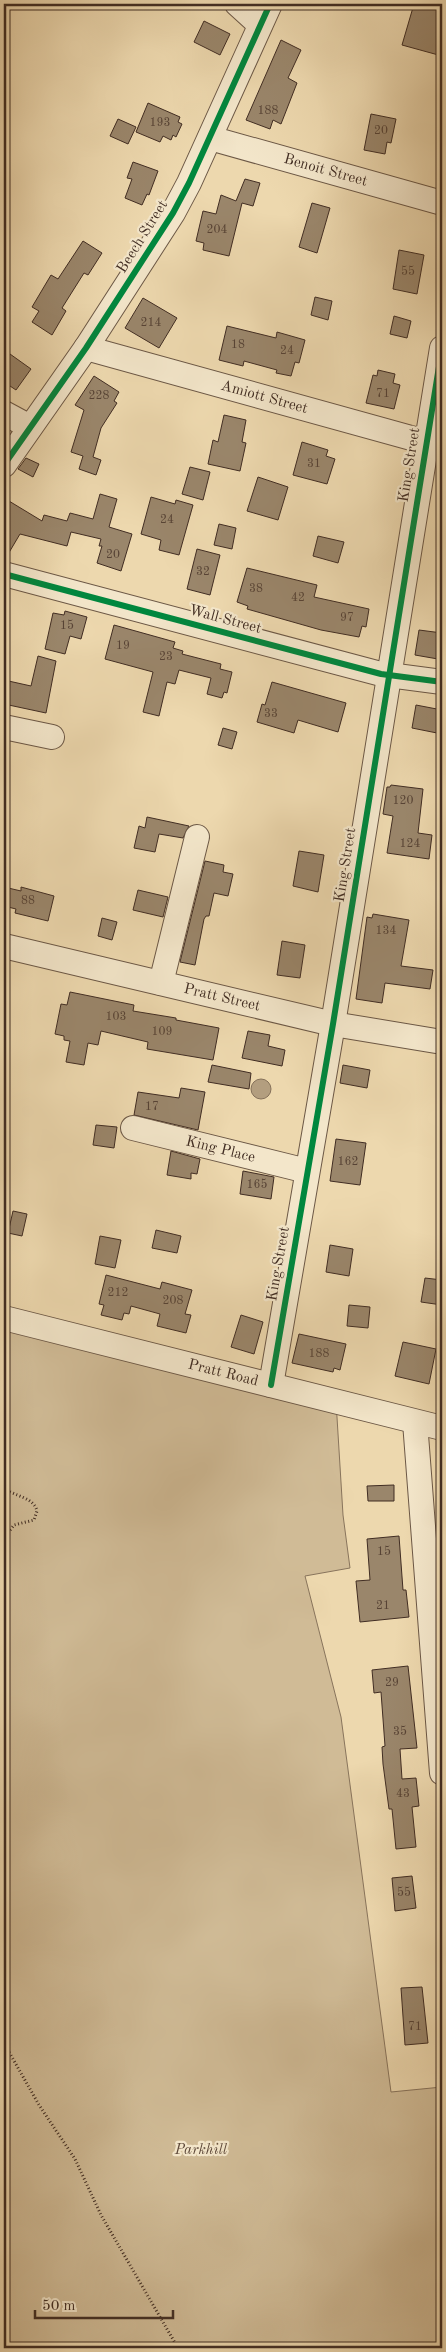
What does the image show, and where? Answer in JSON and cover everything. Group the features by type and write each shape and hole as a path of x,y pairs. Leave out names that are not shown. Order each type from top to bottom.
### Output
{"street":[{"path":"237,4 260,25"},
{"name":"Beech Street","path":"4,465 86,348 173,213 210,138 270,4"},
{"name":"Benoit Street","path":"210,138 442,202"},
{"name":"Amiott Street","path":"86,348 434,445"},
{"name":"King Street","path":"271,1385 333,1024 389,675 434,445 442,348"},
{"path":"4,413 30,428"},
{"name":"Wall Street","path":"4,574 389,675 442,682"},
{"path":"4,727 52,737"},
{"path":"161,983 196,837"},
{"name":"Pratt Street","path":"4,946 333,1024 442,1042"},
{"name":"King Place","path":"133,1128 307,1171"},
{"name":"Pratt Road","path":"4,1318 119,1345 442,1428"},
{"path":"415,1422 442,1773"}],"path":[{"path":"4,1488 14,1495 32,1502 37,1511 34,1520 14,1525 4,1538"},
{"path":"4,2043 38,2105 75,2159 101,2215 178,2348"}],"green space":[{"name":"Parkhill","path":"4,1318 336,1401 343,1515 350,1568 305,1576 341,1717 391,2092 442,2087 442,2348 4,2348"}],"shaded area":[{"path":"261,1079 268,1082 271,1089 268,1096 261,1099 254,1096 251,1089 254,1082"}],"building":[{"path":"414,4 442,4 442,56 402,45"},
{"path":"204,21 230,34 220,55 194,42"},
{"path":"281,40 301,50 288,78 297,83 281,124 273,120 270,129 246,120"},
{"path":"148,103 180,117 178,122 182,124 176,137 173,135 171,140 163,136 160,142 136,132"},
{"path":"371,114 396,119 391,143 387,142 385,154 364,150"},
{"path":"118,119 136,127 128,144 110,136"},
{"path":"133,162 158,171 149,195 147,194 142,205 125,198 132,179 127,178"},
{"path":"245,179 260,183 253,206 242,203 229,256 203,250 204,243 196,241 203,211 216,214 221,195 236,201"},
{"path":"312,203 330,208 317,253 299,247"},
{"path":"83,241 102,253 88,275 84,273 62,308 66,311 52,335 32,322 39,311 32,307 51,275 58,279"},
{"path":"399,250 424,255 417,294 393,289"},
{"path":"315,297 332,301 328,320 311,315"},
{"path":"143,298 177,318 159,348 125,328"},
{"path":"394,316 411,321 407,338 390,334"},
{"path":"227,326 276,338 277,332 305,340 299,363 295,362 291,376 276,373 277,370 244,361 243,366 219,360"},
{"path":"10,354 31,369 16,390 4,382 4,363"},
{"path":"378,370 395,374 393,383 400,385 394,409 366,403 373,375 377,376"},
{"path":"94,376 119,392 114,401 117,403 101,428 93,457 101,460 96,475 79,469 83,456 71,452 84,410 75,405"},
{"path":"224,415 246,420 242,442 246,443 240,471 208,464 213,440 218,442"},
{"path":"302,442 328,450 326,456 335,459 327,484 293,475"},
{"path":"26,458 39,464 33,477 18,469"},
{"path":"190,467 210,472 203,500 182,494"},
{"path":"258,477 288,487 278,520 247,511"},
{"path":"100,494 117,499 109,527 132,534 121,571 97,563 102,546 99,546 101,539 71,532 67,546 20,534 4,561 4,498 42,521 44,515 67,521 70,513 93,519"},
{"path":"151,497 175,504 176,500 193,505 179,555 159,550 161,540 141,534"},
{"path":"219,524 236,528 232,549 214,545"},
{"path":"318,536 344,542 338,563 313,556"},
{"path":"197,549 220,555 210,595 187,589"},
{"path":"247,568 317,585 314,597 369,609 366,627 362,626 359,637 321,630 247,609 248,606 237,602"},
{"path":"65,611 87,617 81,639 70,636 65,654 45,649 53,613 64,615"},
{"path":"114,625 175,642 173,648 183,651 182,654 221,664 220,669 232,672 227,693 224,692 222,698 207,694 211,678 179,670 175,684 167,682 159,716 143,712 153,672 105,659"},
{"path":"419,630 442,633 442,654 439,654 438,659 415,655"},
{"path":"38,656 56,661 46,713 4,704 4,680 31,686"},
{"path":"272,682 346,703 338,732 298,720 294,733 257,722 262,704 265,705"},
{"path":"416,705 442,710 442,734 412,728"},
{"path":"223,728 237,732 232,749 218,745"},
{"path":"391,785 423,789 418,833 432,835 429,859 387,853 393,816 383,814 387,787"},
{"path":"147,817 189,826 183,838 159,834 155,852 134,848 139,826 145,828"},
{"path":"299,851 324,855 318,892 293,886"},
{"path":"205,861 224,865 223,872 233,874 228,896 214,893 209,916 206,916 204,919 195,965 180,962"},
{"path":"4,887 21,891 21,887 54,896 48,921 15,913 16,909 4,906"},
{"path":"138,890 168,897 163,917 133,910"},
{"path":"373,914 409,920 401,966 433,970 430,989 385,983 382,1003 356,999 367,917 372,918"},
{"path":"102,918 117,922 112,940 98,936"},
{"path":"282,941 305,945 300,978 277,975"},
{"path":"70,992 134,1005 133,1011 219,1028 213,1060 147,1049 148,1042 101,1031 98,1045 88,1043 84,1065 66,1062 70,1041 64,1040 64,1036 55,1034 61,1004 67,1005"},
{"path":"248,1031 270,1035 268,1046 285,1050 282,1066 242,1058"},
{"path":"212,1065 251,1073 249,1089 208,1082"},
{"path":"343,1065 370,1070 367,1088 340,1083"},
{"path":"181,1088 205,1092 198,1130 134,1115 138,1092 179,1098"},
{"path":"96,1125 117,1127 114,1148 93,1145"},
{"path":"336,1139 366,1143 360,1185 330,1181"},
{"path":"171,1151 200,1159 197,1174 191,1173 191,1179 167,1175"},
{"path":"243,1171 274,1177 271,1199 240,1194"},
{"path":"13,1211 27,1214 22,1236 8,1233"},
{"path":"156,1230 181,1236 177,1253 152,1248"},
{"path":"100,1236 121,1240 115,1268 95,1264"},
{"path":"330,1245 353,1249 349,1276 326,1272"},
{"path":"106,1275 160,1289 162,1282 192,1290 185,1314 191,1315 186,1333 157,1326 160,1314 131,1306 129,1314 124,1313 122,1320 101,1315 104,1305 99,1304"},
{"path":"425,1278 442,1280 442,1305 421,1302"},
{"path":"349,1305 370,1307 368,1328 347,1326"},
{"path":"241,1315 263,1322 254,1354 231,1347"},
{"path":"299,1334 346,1344 340,1370 334,1368 333,1372 292,1363"},
{"path":"403,1342 436,1349 429,1384 395,1376"},
{"path":"394,1485 394,1501 368,1501 367,1486"},
{"path":"399,1536 403,1590 406,1590 409,1617 360,1622 356,1581 370,1580 367,1539"},
{"path":"408,1666 417,1748 400,1749 402,1779 416,1778 419,1806 412,1807 416,1847 396,1849 392,1809 389,1809 383,1764 382,1747 385,1746 381,1692 374,1693 372,1670"},
{"path":"412,1876 416,1908 395,1911 392,1878"},
{"path":"422,1987 428,2043 405,2045 401,1988"}],"cycle path":[{"path":"4,465 86,348 173,213 189,183 270,4"},
{"path":"271,1385 333,1024 442,348"},
{"path":"4,574 381,674 442,682"}]}
